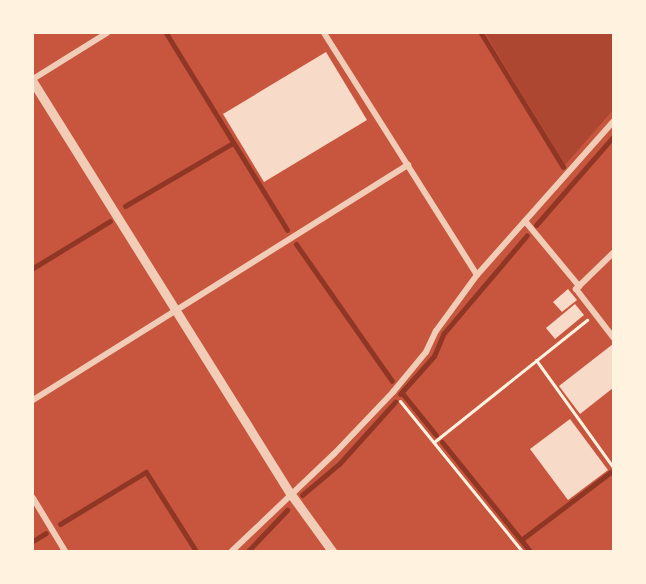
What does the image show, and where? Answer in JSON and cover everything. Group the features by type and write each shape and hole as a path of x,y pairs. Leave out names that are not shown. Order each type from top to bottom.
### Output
{"street":[{"path":"107,33 33,80 290,493 332,551"},
{"path":"324,33 477,275"},
{"path":"232,551 290,493 334,454 393,392 426,352 436,331 477,275 613,122"},
{"path":"33,400 408,165"},
{"path":"525,221 579,286"},
{"path":"613,253 576,289 613,337"},
{"path":"33,498 66,551"}],"path":[{"path":"434,442 595,313"},
{"path":"536,360 613,467"},
{"path":"393,392 522,551"}],"shaded area":[{"path":"485,33 613,33 613,110 565,165"}],"building":[{"path":"326,52 367,120 264,182 223,114"},
{"path":"568,289 577,300 562,312 553,302"},
{"path":"575,304 584,315 555,339 546,328"},
{"path":"613,344 613,388 580,414 559,386"},
{"path":"570,419 608,470 568,500 530,449"}],"waterway":[{"path":"166,33 287,230"},
{"path":"481,33 563,167"},
{"path":"536,225 613,137"},
{"path":"125,206 233,143"},
{"path":"33,268 110,221"},
{"path":"400,394 434,356 444,333 527,235"},
{"path":"296,244 392,381"},
{"path":"402,393 436,435"},
{"path":"302,495 339,464 395,402"},
{"path":"442,442 530,551"},
{"path":"60,524 146,472 196,551"},
{"path":"521,540 611,472"},
{"path":"248,551 287,510"},
{"path":"33,541 46,533"}]}
